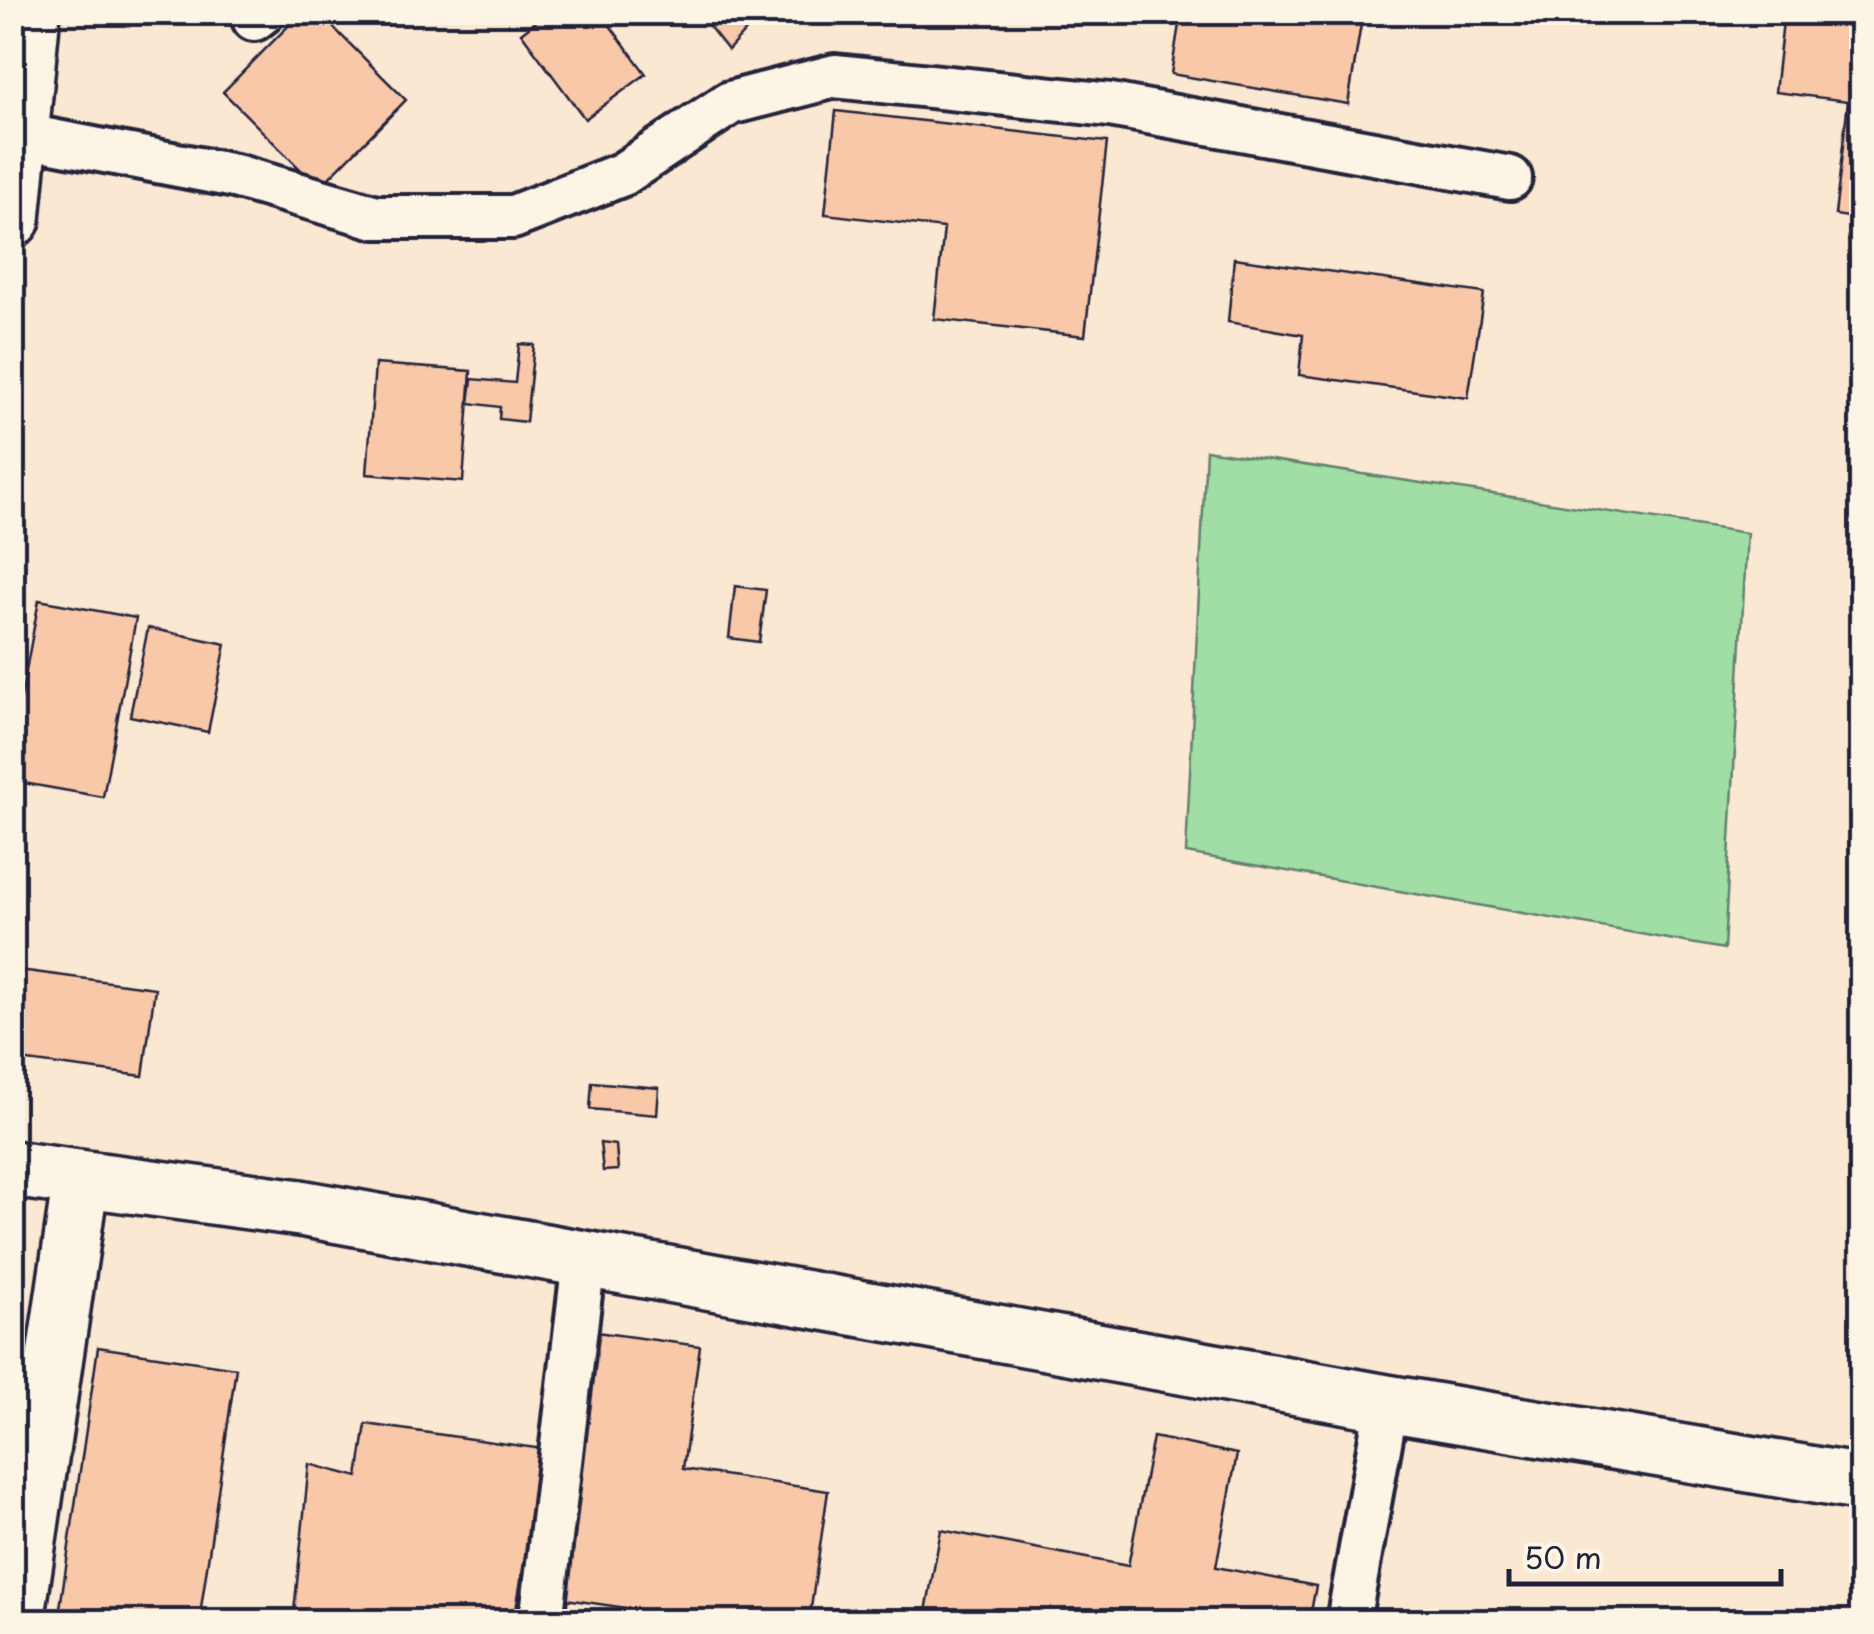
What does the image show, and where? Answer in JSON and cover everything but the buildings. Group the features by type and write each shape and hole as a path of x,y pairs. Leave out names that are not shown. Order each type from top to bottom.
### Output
{"street":[{"path":"12,219 32,12"},
{"path":"21,135 235,176 376,217 513,217 624,174 730,103 835,76 1110,105 1510,178"},
{"path":"12,1169 300,1208 1387,1403 1862,1483"},
{"path":"16,1622 81,1179"},
{"path":"542,1622 584,1260"},
{"path":"1348,1622 1387,1403"}],"green space":[{"path":"1206,450 1747,533 1724,949 1186,853"}]}
